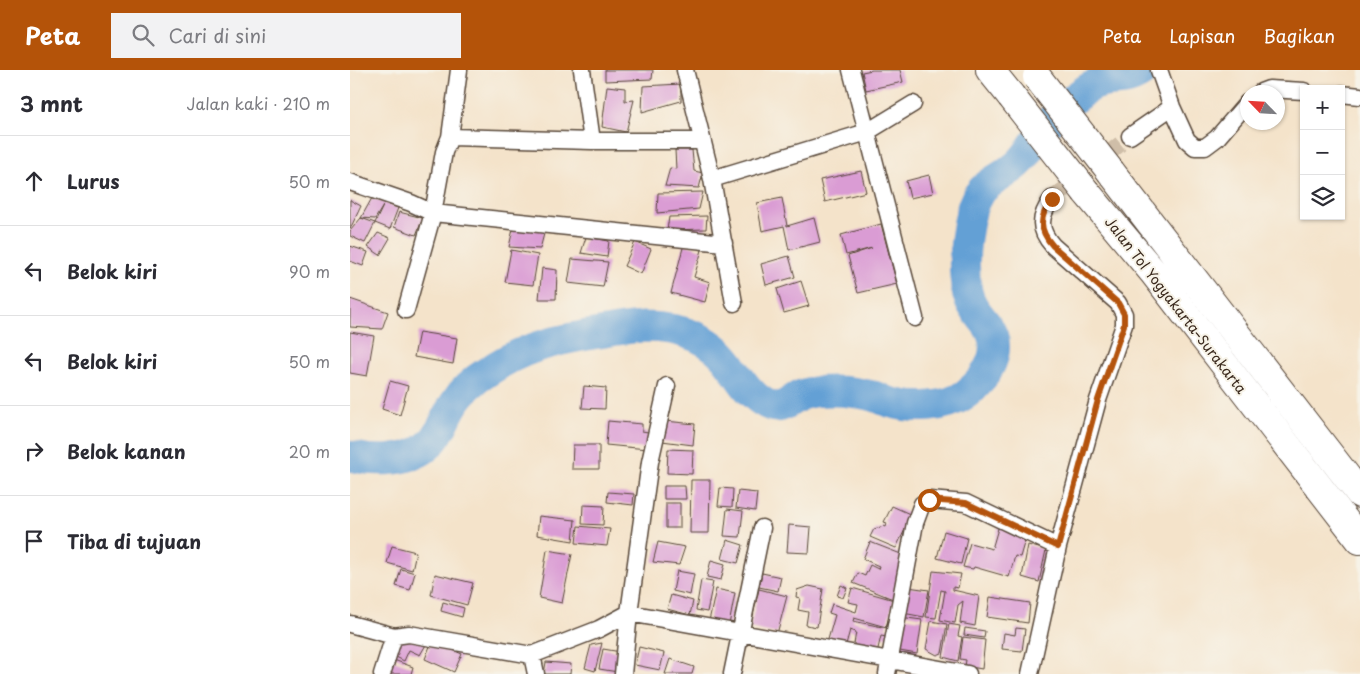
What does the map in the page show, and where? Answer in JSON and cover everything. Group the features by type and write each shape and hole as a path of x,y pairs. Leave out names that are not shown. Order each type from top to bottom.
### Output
{"highway":[{"name":"Jalan Tol Yogyakarta–Surakarta","path":"990,70 1086,192 1153,272 1360,540"},
{"path":"1034,73 1360,494"}],"street":[{"path":"406,310 433,213 444,152 450,137 459,70"},
{"path":"582,70 592,141"},
{"path":"685,70 712,178 734,303"},
{"path":"851,70 915,318"},
{"path":"1159,70 1172,107 1187,140 1195,146 1205,147 1217,138 1240,111"},
{"path":"1285,90 1300,91"},
{"path":"1345,94 1360,96"},
{"path":"712,178 866,132 913,104"},
{"path":"1130,136 1172,107"},
{"path":"450,137 592,141 702,141"},
{"path":"350,182 411,203 433,213 724,243"},
{"path":"1030,674 1058,547 1098,400 1124,325 1124,314 1118,303 1053,246 1045,236 1042,225 1044,211 1052,199"},
{"path":"623,674 629,613 650,462 667,386"},
{"path":"888,667 915,523 922,504 929,500 966,503 1058,547"},
{"path":"732,674 762,528"},
{"path":"350,624 394,636 409,634 532,655 599,629 629,613 740,633 888,667 968,674"},
{"path":"382,674 394,636"},
{"path":"532,655 536,674"}],"building":[{"path":"605,70 653,70 652,79 605,81"},
{"path":"900,70 903,82 866,90 862,72"},
{"path":"681,84 681,101 642,112 643,86"},
{"path":"607,86 625,88 625,101 634,100 626,132 602,127"},
{"path":"675,150 692,150 694,171 703,173 699,188 665,186 670,168 676,169"},
{"path":"861,171 866,192 825,202 820,180"},
{"path":"929,175 933,193 910,198 906,181"},
{"path":"703,192 699,209 657,213 658,193"},
{"path":"372,198 398,208 390,229 375,223 383,206 375,219 361,218"},
{"path":"782,198 787,226 814,218 820,242 789,250 784,226 762,231 757,203"},
{"path":"350,200 361,206 350,229"},
{"path":"399,212 423,218 416,235 394,227"},
{"path":"707,216 706,229 667,230 669,217"},
{"path":"361,218 375,223 365,243 350,236 350,231"},
{"path":"881,224 897,284 858,293 848,256 872,248 846,255 841,235"},
{"path":"513,229 545,230 540,249 509,247"},
{"path":"378,233 390,238 380,255 368,247"},
{"path":"586,237 609,241 607,257 581,253"},
{"path":"635,242 651,249 641,274 624,266"},
{"path":"684,244 702,250 694,277 710,282 705,302 671,293"},
{"path":"350,246 368,252 363,266 350,261"},
{"path":"511,250 538,255 533,285 505,282"},
{"path":"789,256 795,277 766,285 761,264"},
{"path":"572,259 608,262 603,287 568,283"},
{"path":"542,268 557,270 556,299 539,299"},
{"path":"801,281 809,306 784,313 777,289"},
{"path":"350,299 388,312 382,329 350,327"},
{"path":"350,332 374,336 367,376 350,373"},
{"path":"419,332 457,338 453,364 414,357"},
{"path":"390,381 408,386 400,415 382,409"},
{"path":"584,386 606,388 605,409 582,408"},
{"path":"608,421 642,424 642,431 648,432 647,449 606,445"},
{"path":"665,421 695,424 693,445 662,441"},
{"path":"573,445 599,445 599,469 572,469"},
{"path":"668,449 693,450 692,474 667,473"},
{"path":"691,480 710,480 709,533 690,533"},
{"path":"664,486 685,486 686,499 664,499"},
{"path":"720,488 733,489 732,507 718,506"},
{"path":"738,491 757,493 755,511 736,508"},
{"path":"608,492 634,494 633,505 607,502"},
{"path":"666,503 680,503 680,528 666,528"},
{"path":"583,505 604,506 603,525 582,524"},
{"path":"892,506 912,515 896,548 870,537 874,529 886,527 887,523 884,522"},
{"path":"727,509 743,511 740,537 724,536"},
{"path":"539,516 575,520 573,541 537,535"},
{"path":"789,525 811,527 809,553 787,552"},
{"path":"999,525 1027,533 1020,557 1015,556 1009,577 974,567 973,569 963,567 970,543 992,549"},
{"path":"578,526 610,529 607,546 576,543"},
{"path":"944,531 967,538 961,564 937,558"},
{"path":"727,540 743,545 738,563 722,559"},
{"path":"658,542 685,547 679,565 653,562"},
{"path":"870,542 906,556 898,601 853,583 858,573 865,576 870,565 878,569 879,566 863,559"},
{"path":"1028,545 1046,550 1039,582 1022,577"},
{"path":"392,546 416,552 412,570 387,563"},
{"path":"547,550 572,554 562,603 539,598"},
{"path":"711,560 725,564 721,580 707,577"},
{"path":"401,569 415,573 410,590 396,586"},
{"path":"677,571 694,574 690,595 673,591"},
{"path":"933,571 961,574 958,588 953,587 953,590 979,596 975,626 960,623 963,601 958,605 955,623 940,620 945,591 941,590 936,618 926,617"},
{"path":"762,573 781,577 778,591 759,587"},
{"path":"435,574 473,583 467,605 431,595"},
{"path":"701,580 713,582 707,612 696,610"},
{"path":"841,585 847,588 843,598 837,596"},
{"path":"809,586 823,589 817,627 806,625 808,612 798,610 800,598 796,597 797,590"},
{"path":"908,587 929,590 924,617 903,613"},
{"path":"852,588 894,600 886,627 854,618 853,621 892,629 891,638 881,636 877,653 853,650 856,632 850,630 845,648 827,643 835,615 829,613 832,604 856,612 858,604 848,602"},
{"path":"716,589 735,593 729,625 709,621"},
{"path":"759,589 787,596 777,634 750,628"},
{"path":"671,595 693,601 690,615 667,609"},
{"path":"990,597 1030,603 1028,623 987,617"},
{"path":"443,602 464,608 462,617 441,611"},
{"path":"900,617 922,620 917,654 894,650"},
{"path":"931,621 947,624 942,653 937,655 926,649"},
{"path":"949,624 960,626 958,636 962,637 958,661 943,657"},
{"path":"965,628 985,631 984,638 964,635"},
{"path":"1016,628 1025,629 1022,651 1002,649 1004,633 1015,635"},
{"path":"963,637 985,640 982,669 965,666 966,660 960,659"},
{"path":"400,638 427,643 420,655 409,650 404,661 392,655"},
{"path":"432,641 462,654 454,672 425,659"},
{"path":"602,643 595,671 585,668 591,645"},
{"path":"639,647 664,653 660,670 635,665"},
{"path":"603,649 621,652 618,672 599,669"},
{"path":"391,659 413,667 411,674 388,674"},
{"path":"670,659 694,667 692,674 665,674"},
{"path":"546,662 571,664 570,674 544,674"}],"waterway":[{"path":"350,456 381,460 403,457 423,450 435,439 457,399 465,390 477,379 500,364 525,351 551,343 638,327 670,329 706,341 725,357 746,387 754,395 774,407 782,406 803,394 820,391 858,393 908,406 939,405 958,399 981,380 987,372 994,354 992,334 970,301 965,281 964,262 967,231 974,202 984,188 1011,170 1026,156 1049,122 1064,106 1095,85 1131,79 1145,70"}],"tunnel":[{"path":"1052,199 1130,136"}],"route":[{"path":"929,500 966,503 1058,547 1098,400 1124,325 1124,314 1118,303 1053,246 1045,236 1042,225 1044,211 1052,199"}]}
